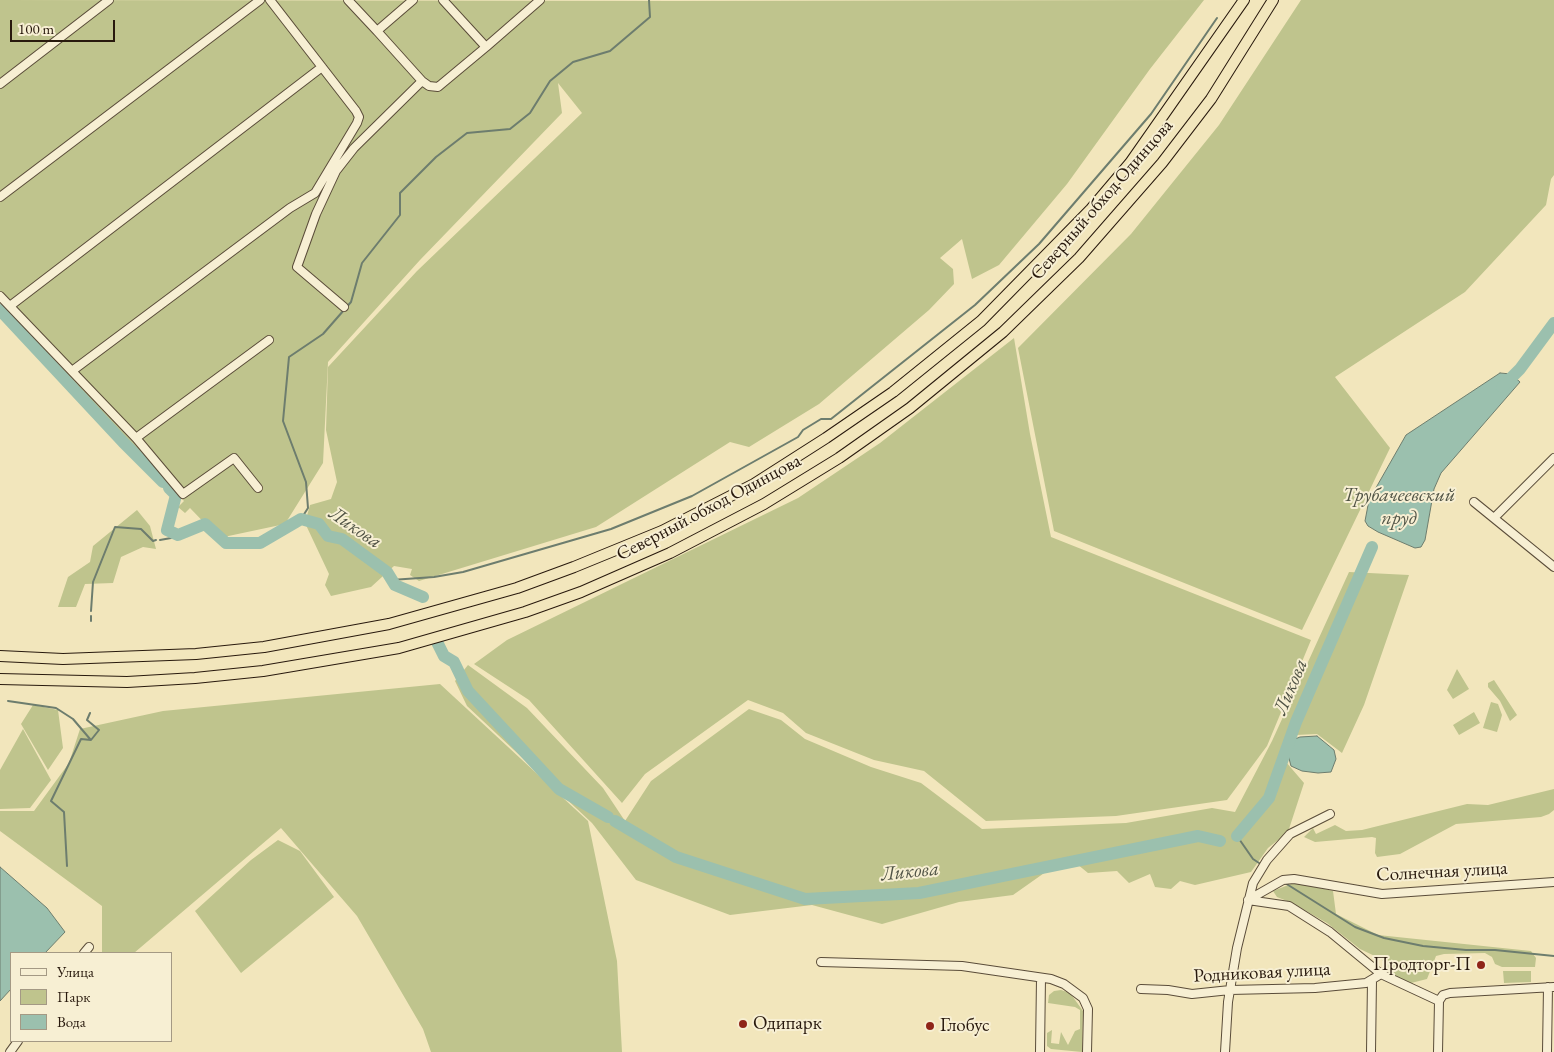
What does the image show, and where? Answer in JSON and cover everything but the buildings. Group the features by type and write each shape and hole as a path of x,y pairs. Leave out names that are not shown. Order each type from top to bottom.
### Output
{"highway":[{"name":"Северный обход Одинцова","path":"0,656 63,659 196,654 264,647 389,624 517,588 574,567 662,531 754,484 893,392 981,321 1091,209 1130,164 1244,0"},
{"name":"Северный обход Одинцова","path":"0,679 126,682 195,678 272,670 399,648 525,612 581,592 670,553 764,504 839,458 939,386 1002,332 1079,258 1162,163 1211,98 1273,0"}],"street":[{"path":"0,84 109,0"},
{"path":"0,197 260,0"},
{"path":"72,371 290,208 314,193 357,123 359,117 270,0"},
{"path":"348,0 422,81 429,86 438,87 486,47 536,1"},
{"path":"377,31 413,0"},
{"path":"443,0 486,47"},
{"path":"10,306 322,67"},
{"path":"344,307 297,267 316,214 336,171 354,148 422,81"},
{"path":"0,296 136,438 183,494 234,458 258,488"},
{"path":"136,438 269,340"},
{"path":"1494,518 1554,458"},
{"path":"1474,502 1554,567"},
{"path":"1225,1052 1230,990 1237,948 1253,883 1268,860 1290,834 1330,814"},
{"name":"Солнечная улица","path":"1248,900 1283,880 1294,879 1382,894 1554,882"},
{"path":"1248,900 1289,906 1330,932 1381,974 1439,1001"},
{"path":"821,962 962,966 1041,978 1064,984 1083,998 1088,1010 1087,1052"},
{"name":"Родниковая улица","path":"1141,988 1192,994 1230,990 1315,988 1366,984 1381,974"},
{"path":"1040,1052 1041,978"},
{"path":"1372,980 1372,1052"},
{"path":"1438,1052 1439,1001 1443,995 1551,987 1547,1052"}],"green space":[{"path":"0,0 1204,0 1150,69 1067,184 999,265 972,279 962,239 940,258 953,269 954,284 929,310 819,404 749,447 730,442 596,527 419,581 410,575 412,569 394,566 371,587 331,596 325,585 329,574 305,523 310,505 331,499 337,482 326,430 328,367 417,271 582,113 558,83 562,113 420,260 328,362 323,463 285,524 219,538 190,508 185,513 178,507 184,501 0,301"},
{"path":"1301,0 1554,0 1554,175 1551,179 1546,205 1465,292 1335,377 1390,448 1302,630 1054,531 1018,348 1131,234 1219,125"},
{"path":"1014,338 1030,434 1051,537 1311,640 1267,746 1227,800 1116,816 986,821 924,771 874,760 806,733 783,713 748,700 645,774 622,803 529,700 474,664 507,640 798,498 880,443"},
{"path":"137,510 150,526 156,549 143,547 121,557 113,583 85,584 76,607 58,607 68,577 90,562 93,546"},
{"path":"1349,572 1409,575 1364,705 1342,753 1317,734 1296,735 1283,743 1286,762 1304,783 1288,832 1268,848 1251,872 1195,885 1180,881 1171,889 1155,887 1150,874 1129,883 1117,871 1088,873 1077,864 1057,864 1013,895 959,902 882,924 812,905 730,915 636,880 592,823 467,706 455,681 468,665 527,708 603,788 625,821 651,781 749,709 781,720 805,739 871,767 921,783 982,829 1126,823 1212,808 1235,812 1272,741"},
{"path":"1457,669 1469,689 1453,699 1447,690"},
{"path":"1494,680 1517,715 1510,721 1500,701 1488,687 1488,683"},
{"path":"440,684 588,821 617,961 622,1052 431,1052 423,1029 357,916 281,828 135,952 102,952 102,906 0,831 0,811 34,811 69,763 80,729 163,711"},
{"path":"1491,702 1498,704 1502,715 1497,732 1483,728"},
{"path":"33,705 58,710 63,748 48,770 21,724"},
{"path":"1474,712 1480,723 1459,735 1453,725"},
{"path":"23,729 51,780 30,808 0,809 0,770"},
{"path":"1554,789 1554,810 1549,814 1541,817 1456,824 1400,854 1377,857 1375,853 1376,838 1372,837 1315,842 1304,837 1313,828 1316,834 1335,825 1346,831 1362,830 1467,804 1488,805"},
{"path":"278,840 300,851 334,897 241,973 195,911 251,860"},
{"path":"1296,882 1333,891 1336,914 1378,935 1531,951 1536,958 1535,967 1502,967 1495,964 1492,957 1485,953 1444,954 1436,956 1427,979 1411,983 1404,982 1397,979 1381,959 1360,949 1327,923 1292,903 1277,897 1273,891"},
{"path":"1503,971 1531,971 1531,982 1504,983"},
{"path":"1061,990 1070,993 1083,1011 1082,1052 1051,1049 1047,1046 1047,1033 1052,1030 1051,1043 1059,1044 1061,1032 1068,1045 1075,1031 1080,1029 1080,1010 1075,1007 1048,1003 1049,995 1054,991"}],"water":[{"name":"Трубачеевский пруд","path":"1500,373 1511,374 1520,382 1441,473 1434,489 1425,540 1421,547 1415,548 1368,526 1365,521 1369,500 1406,435"},
{"path":"1317,736 1334,750 1336,759 1331,772 1302,771 1291,766 1285,743 1300,737"},
{"path":"0,867 47,908 65,932 46,952 10,952 10,990 0,1001"}],"waterway":[{"path":"301,519 308,508 306,482 283,421 289,357 323,334 351,302 362,263 400,215 400,193 436,157 467,133 510,129 530,113 550,81 573,62 610,51 650,17 649,0"},
{"path":"391,580 434,577 463,572 611,529 692,496 798,437 803,430 821,419 831,419 975,305 1039,244 1151,114 1217,18"},
{"name":"Ликова","path":"0,310 123,442 163,482"},
{"name":"Ликова","path":"1502,387 1520,369 1554,323"},
{"name":"Ликова","path":"169,488 176,495 167,530 178,535 205,524 226,543 260,543 301,519 319,524 328,536 342,539 387,572 395,585 423,597"},
{"path":"91,611 93,582 115,527 141,529 153,541 156,540"},
{"path":"160,540 171,538 173,533"},
{"name":"Ликова","path":"1237,836 1269,798 1296,722 1372,547"},
{"path":"91,616 91,621"},
{"name":"Ликова","path":"437,642 444,656 454,662 468,691 559,789 608,817"},
{"path":"8,701 56,708 73,719 90,739"},
{"path":"67,866 64,812 51,801 81,739 91,740 99,730 87,720 90,713"},
{"name":"Ликова","path":"615,821 676,857 805,899 919,893 1198,836 1220,841"},
{"path":"1237,836 1253,859 1259,863"},
{"path":"1285,883 1355,927 1384,938 1423,946 1554,956"}],"place":[{"name":"Продторг-П","path":"1481,965"},
{"name":"Одипарк","path":"743,1024"},
{"name":"Глобус","path":"930,1026"}]}
